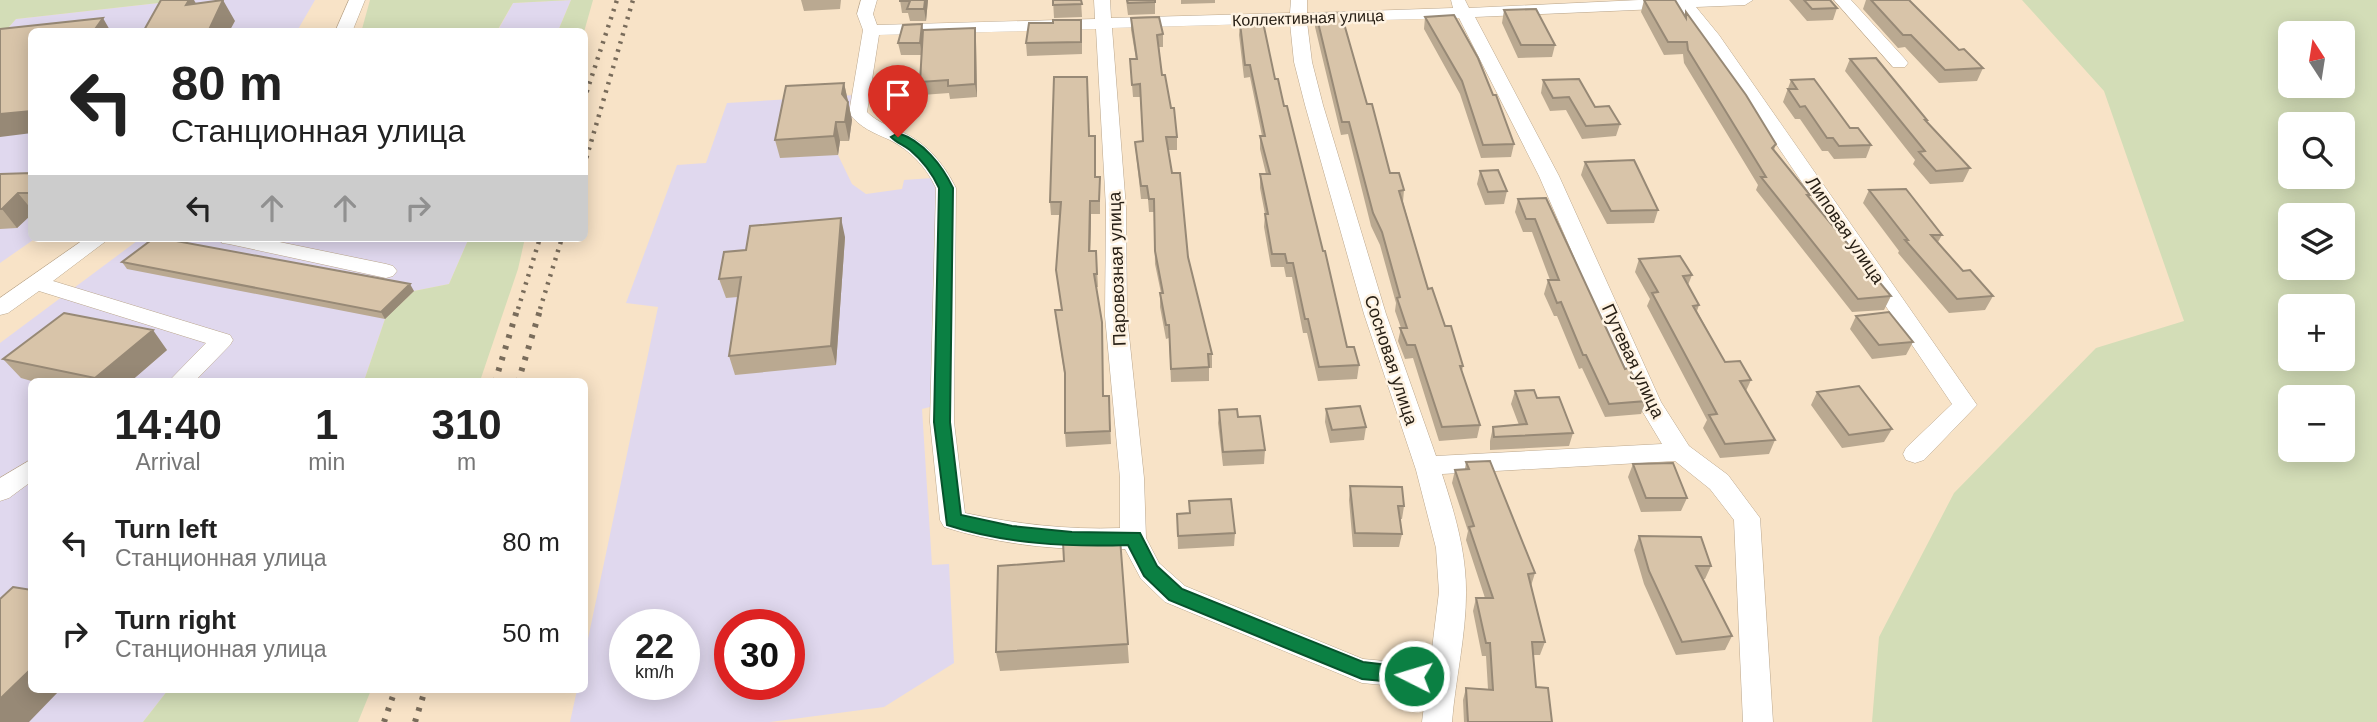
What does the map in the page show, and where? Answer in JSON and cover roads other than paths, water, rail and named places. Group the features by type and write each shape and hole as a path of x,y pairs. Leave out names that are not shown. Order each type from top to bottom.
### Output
{"street":[{"path":"344,28 357,0"},
{"path":"869,0 865,14 871,30 858,113 867,125 914,147 939,172 946,188 942,422 953,520 1012,533 1072,540 1133,538 1150,571 1175,594 1362,671 1440,678"},
{"name":"Паровозная улица","path":"1102,0 1116,208 1116,316 1132,478 1133,538"},
{"name":"Коллективная улица","path":"871,30 1104,23 1298,9 1745,0"},
{"path":"1842,0 1899,63"},
{"name":"Липовая улица","path":"1683,1 1713,39 1965,405 1915,454"},
{"name":"Путевая улица","path":"1460,7 1503,84 1549,176 1650,404 1680,452 1719,482 1747,517 1758,722"},
{"name":"Сосновая улица","path":"1298,9 1309,82 1325,141 1377,319 1426,466 1449,549 1454,603 1440,678 1437,722"},
{"path":"0,308 94,242"},
{"path":"248,242 386,271"},
{"path":"36,283 222,340 183,378"},
{"path":"1426,466 1680,452"},
{"path":"0,491 28,471"}],"railway":[{"path":"588,88 617,0"},
{"path":"588,152 633,0"},
{"path":"518,309 539,242"},
{"path":"540,309 561,242"},
{"path":"496,378 518,307"},
{"path":"519,378 541,307"},
{"path":"384,722 394,693"},
{"path":"415,722 424,693"}]}
